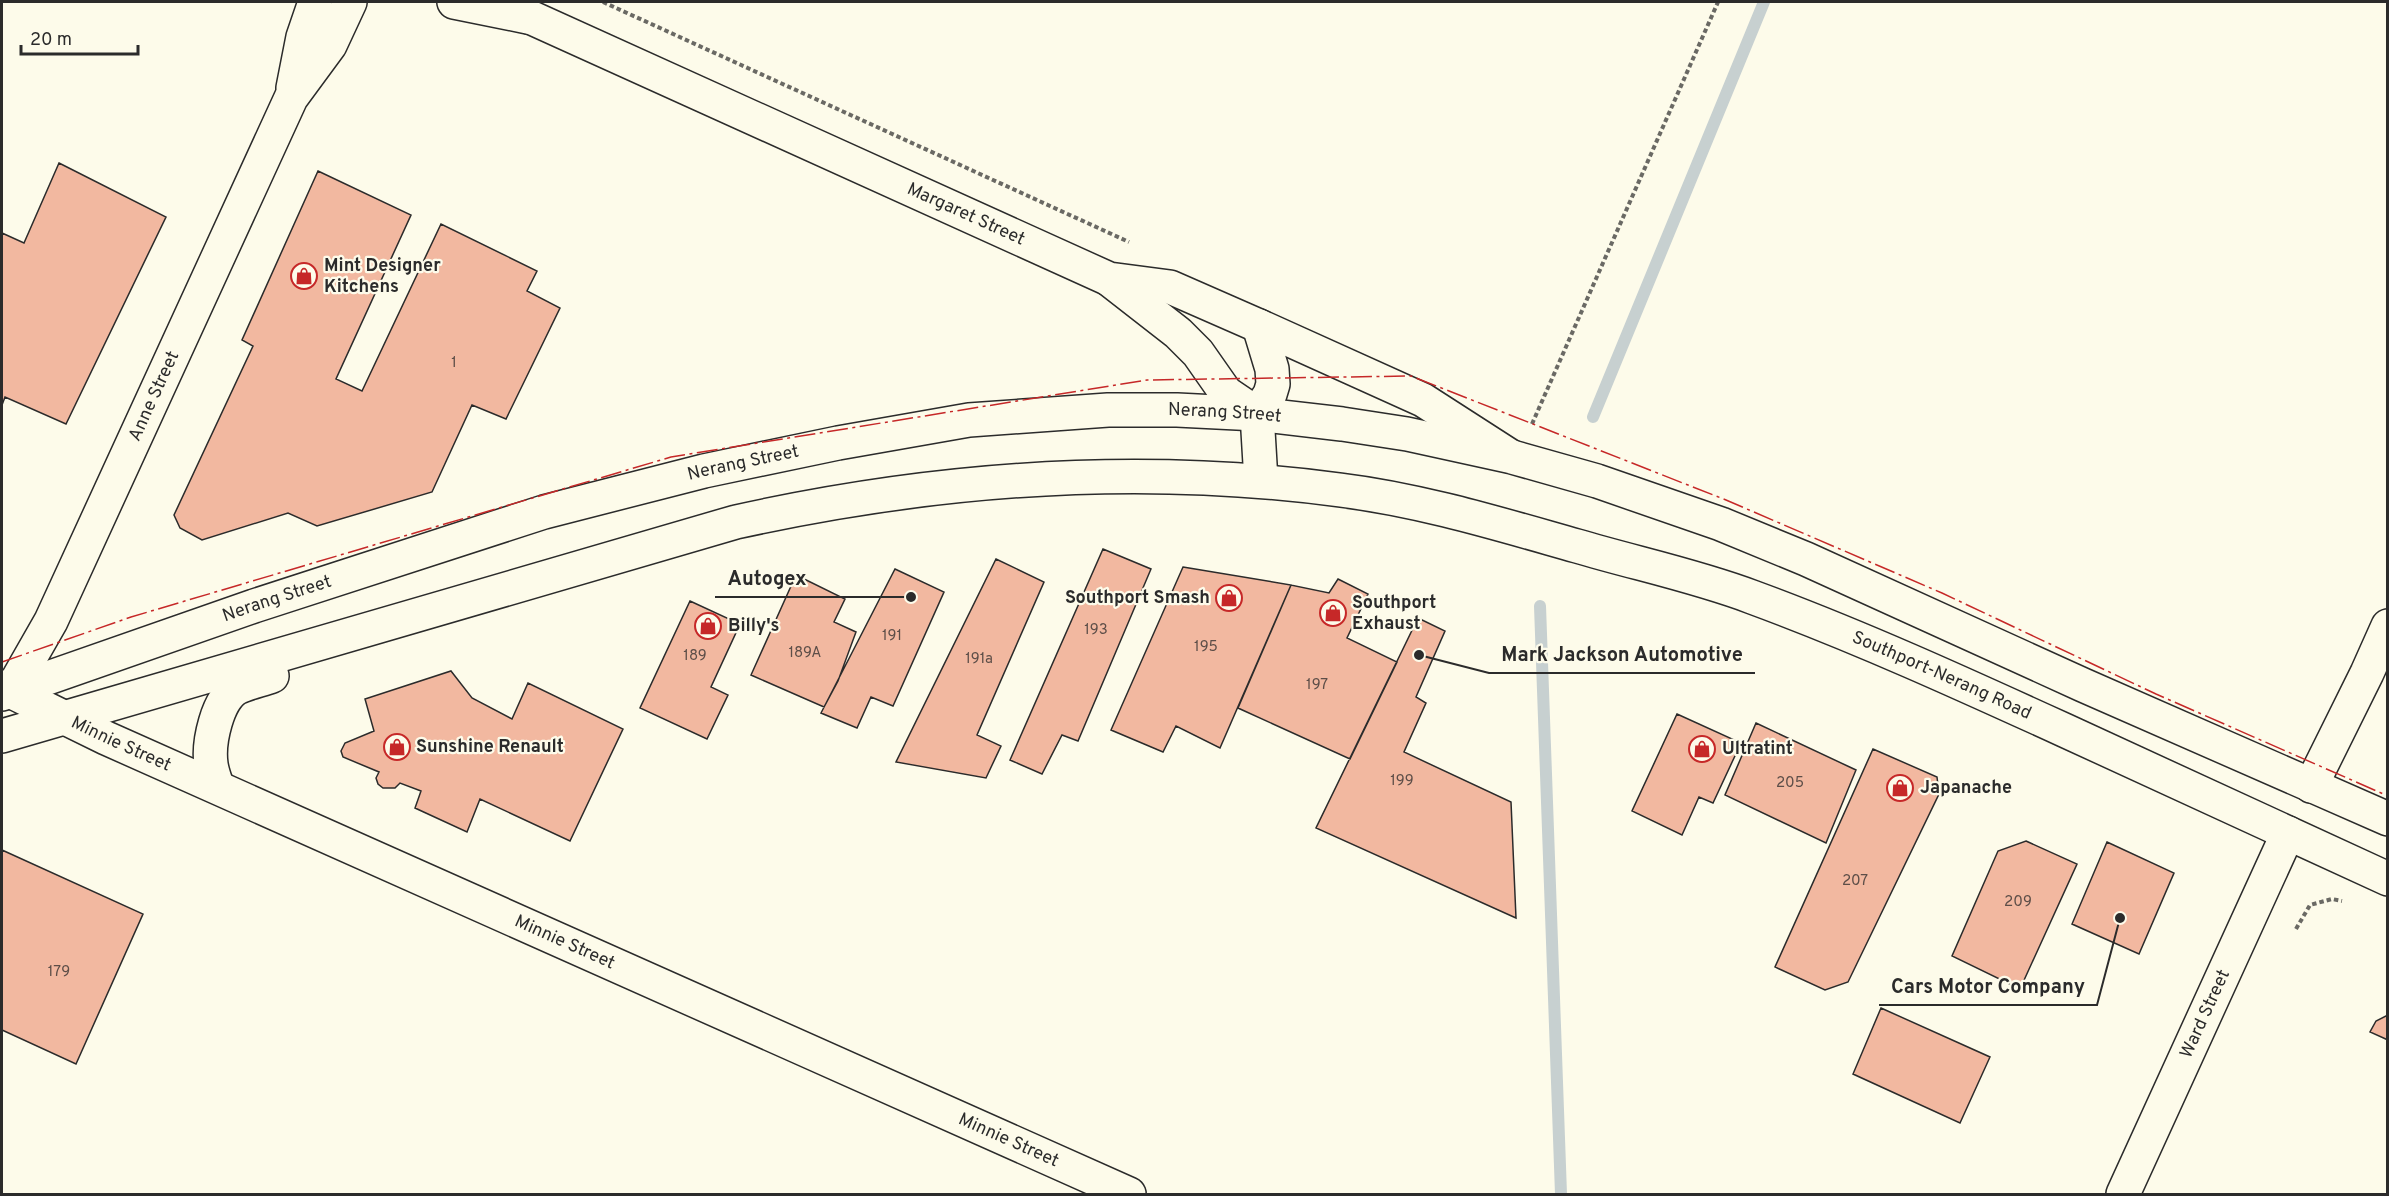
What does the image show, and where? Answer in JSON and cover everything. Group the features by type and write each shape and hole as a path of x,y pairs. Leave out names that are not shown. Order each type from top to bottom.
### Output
{"main road":[{"name":"Anne Street","path":"291,98 303,37 315,2"},
{"name":"Anne Street","path":"5,690 51,621 291,98 330,45 350,2"},
{"name":"Margaret Street","path":"454,2 519,10 1109,279 1170,287 1423,400 1515,458"},
{"path":"1109,279 1178,333 1198,353 1226,393 1257,414"},
{"path":"2,736 736,522 805,507 913,490 1023,479 1131,475 1261,481 1257,414 1270,394 1273,384 1272,369 1259,326"},
{"name":"Nerang Street","path":"5,690 199,624 544,512 704,471 838,443 981,419 1108,410 1177,410 1257,414 1407,434 1515,458"},
{"path":"1515,458 1597,481 1769,543 2083,686 2388,819"},
{"name":"Southport-Nerang Road","path":"1261,481 1343,490 1410,502 1480,519 1749,595 1912,661 2388,879"},
{"path":"2311,786 2388,626"},
{"path":"218,786 211,762 212,745 216,717 224,699 236,688 302,666 343,636"},
{"name":"Minnie Street","path":"5,690 106,738 1129,1194"},
{"name":"Ward Street","path":"2123,1194 2288,833"}],"path":[{"path":"603,2 1135,245"},
{"path":"1515,458 1532,425 1718,2"},
{"path":"2296,929 2310,905 2332,899 2346,902"}],"building":[{"path":"59,163 166,217 66,424 5,397 2,405 2,233 24,243"},
{"path":"318,171 411,215 336,379 362,391 441,224 537,271 527,291 560,308 506,419 472,405 432,492 317,526 288,513 202,540 180,528 174,515 253,346 242,340"},
{"path":"1103,549 1151,569 1078,741 1062,735 1042,774 1010,760"},
{"path":"996,559 1044,582 977,735 1001,746 986,778 896,762"},
{"path":"1183,567 1291,585 1220,748 1176,726 1163,752 1111,730"},
{"path":"895,569 944,592 893,706 871,697 857,728 821,713"},
{"path":"796,575 845,599 834,622 856,632 838,681 824,707 751,675"},
{"path":"1338,579 1368,594 1347,638 1397,662 1350,759 1238,708 1291,585 1329,593"},
{"path":"690,601 740,624 711,687 728,695 707,739 640,708"},
{"path":"1418,618 1445,631 1416,697 1426,703 1404,752 1511,802 1516,918 1316,828"},
{"path":"451,671 472,698 512,719 528,683 623,729 570,841 480,799 467,832 415,808 421,791 400,783 395,788 383,788 378,784 376,778 379,772 343,757 341,751 345,743 374,731 365,699"},
{"path":"1677,714 1741,743 1713,803 1699,797 1682,835 1632,811"},
{"path":"1756,723 1856,770 1826,843 1725,795"},
{"path":"1873,749 1937,777 1939,794 1848,982 1825,990 1775,967"},
{"path":"2026,841 2077,864 2020,989 1952,956 1998,851"},
{"path":"2107,842 2174,873 2139,954 2072,924"},
{"path":"2,850 143,914 76,1064 2,1030"},
{"path":"1881,1008 1990,1057 1960,1123 1853,1074"},
{"path":"2388,1015 2388,1040 2370,1032 2376,1021"}],"waterway":[{"path":"1593,417 1764,2"},
{"path":"1540,606 1561,1194"}],"power":[{"path":"2,662 131,617 671,457 1147,380 1411,376 1726,500 1942,593 2156,694 2388,796"}],"place":[{"name":"Mint Designer Kitchens","path":"304,276"},
{"name":"Autogex","path":"911,597"},
{"name":"Southport Smash","path":"1229,598"},
{"name":"Southport Exhaust","path":"1333,613"},
{"name":"Billy's","path":"708,626"},
{"name":"Mark Jackson Automotive","path":"1419,655"},
{"name":"Sunshine Renault","path":"397,747"},
{"name":"Ultratint","path":"1702,749"},
{"name":"Japanache","path":"1900,788"},
{"name":"Cars Motor Company","path":"2120,918"}]}
